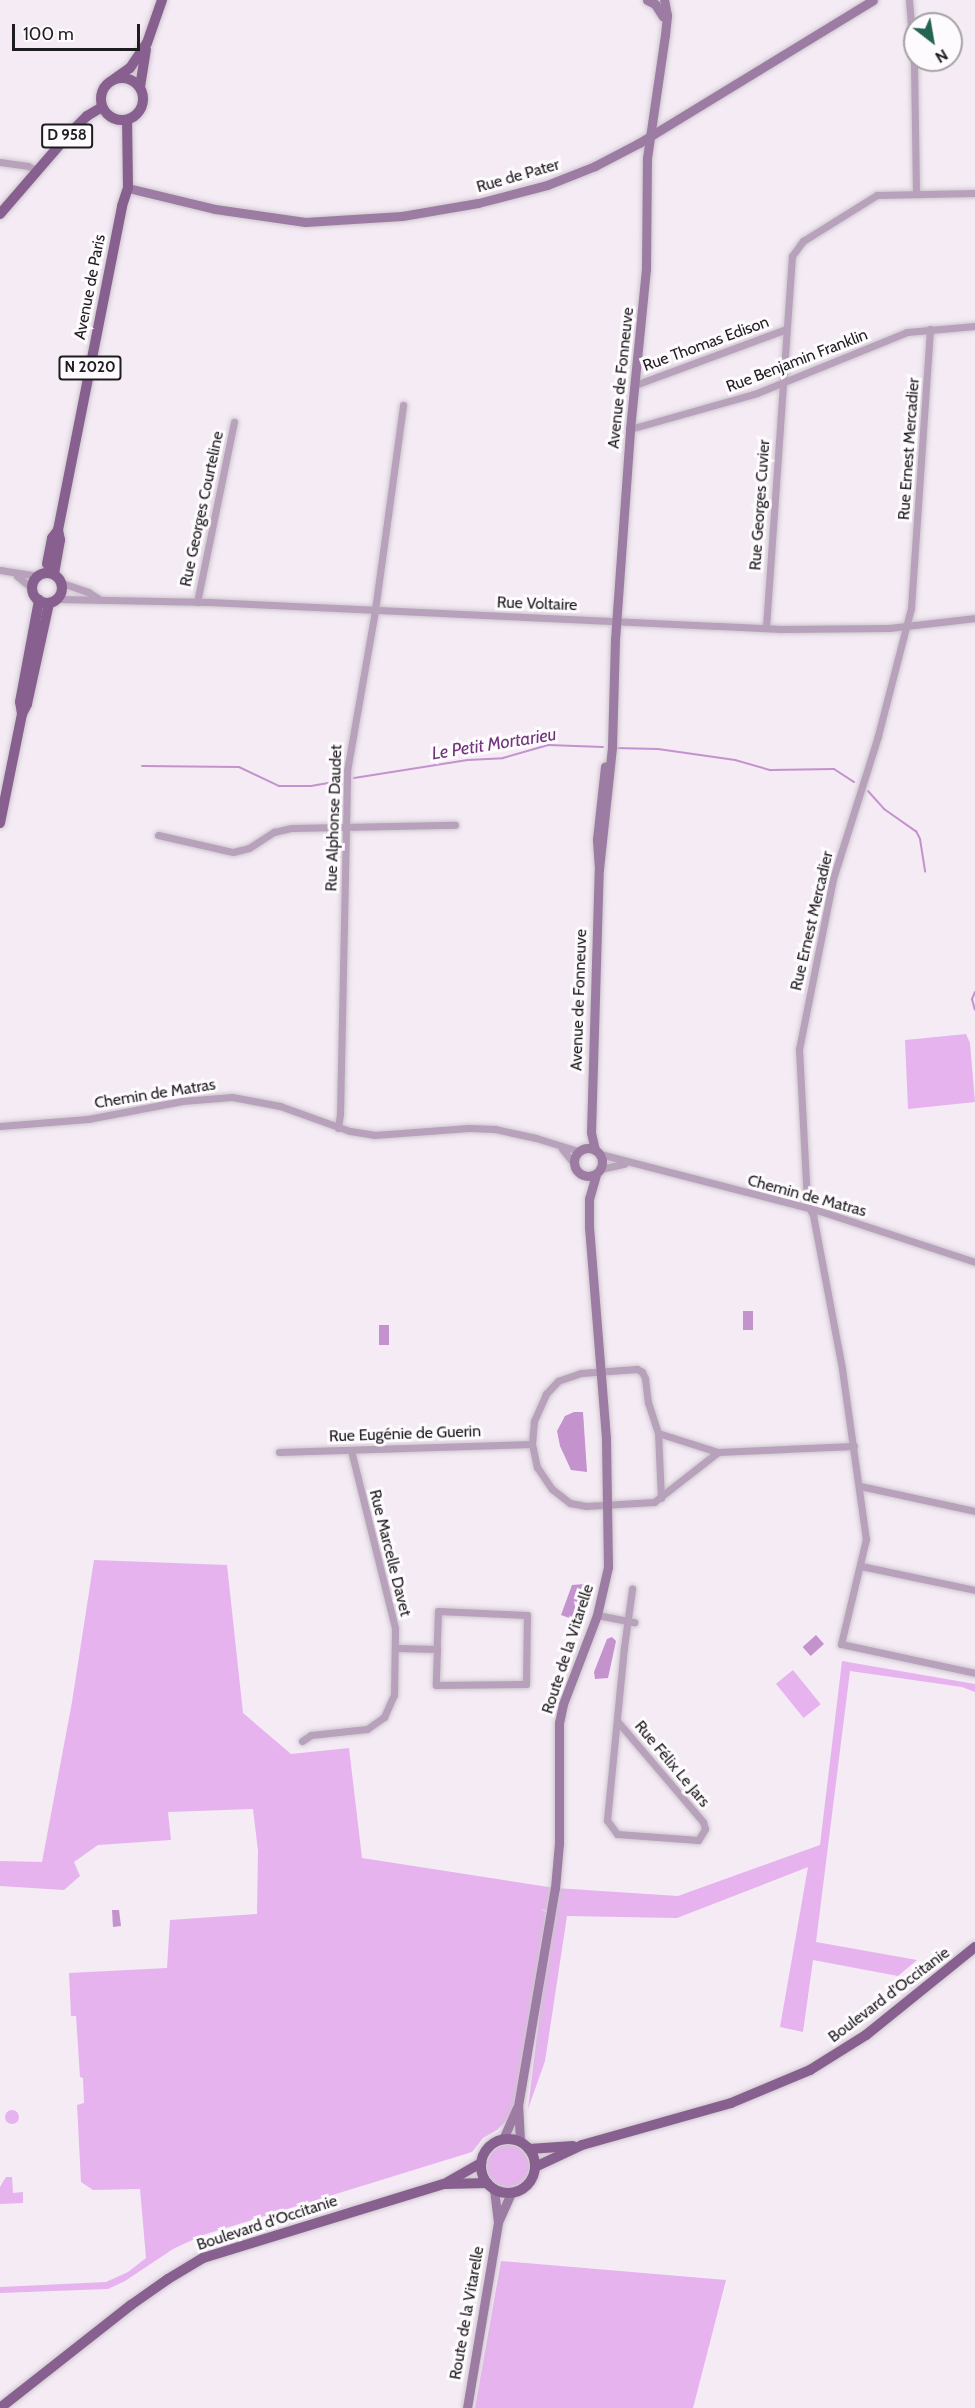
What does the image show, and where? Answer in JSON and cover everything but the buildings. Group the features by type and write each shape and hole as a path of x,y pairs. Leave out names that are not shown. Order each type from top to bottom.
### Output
{"main road":[{"path":"140,87 147,43 162,0"},
{"path":"110,82 122,78 135,82 140,87 144,96 143,106 136,116 127,120 115,119 102,107 102,93 110,82 130,68 147,43"},
{"name":"D 958","path":"0,214 70,133 87,116 102,107"},
{"name":"Avenue de Paris","path":"49,601 62,588 58,578 60,540 58,530 122,206 128,188 127,120"},
{"name":"Avenue de Paris","path":"32,588 49,559 52,538 58,530"},
{"path":"40,574 58,578"},
{"path":"0,823 22,714 20,702 49,601 32,588"},
{"name":"Boulevard d'Occitanie","path":"535,2168 582,2145 722,2106 769,2089 810,2070 866,2035 975,1947"},
{"path":"503,2139 525,2145 535,2168 525,2187 511,2193 491,2186 481,2163 488,2147 503,2139"},
{"name":"Boulevard d'Occitanie","path":"525,2145 582,2145"},
{"name":"Boulevard d'Occitanie","path":"0,2408 131,2305 168,2278 202,2258 444,2184 481,2163"},
{"name":"Boulevard d'Occitanie","path":"444,2184 491,2186"}],"street":[{"path":"647,0 662,11 665,24"},
{"name":"Avenue de Fonneuve","path":"598,1152 591,1132 599,869 597,839 610,735 630,429 646,269 649,137 665,24 664,0"},
{"name":"Rue de Pater","path":"128,188 215,209 293,220 402,216 478,203 546,185 595,166 649,137 873,0"},
{"path":"909,0 914,64 916,194"},
{"path":"0,162 28,166 38,171"},
{"name":"Rue Georges Cuvier","path":"766,627 781,385 792,256 803,241 877,195 975,193"},
{"name":"Rue Benjamin Franklin","path":"630,429 637,429 781,385 907,332 975,326"},
{"name":"Rue Thomas Edison","path":"634,385 786,329"},
{"name":"Rue Ernest Mercadier","path":"930,329 908,625 878,736 833,879 799,1049 807,1204 810,1210 854,1446 866,1539 841,1644 975,1673"},
{"name":"Rue Alphonse Daudet","path":"338,1128 346,826 351,737 375,610 403,405"},
{"name":"Rue Georges Courteline","path":"197,602 234,422"},
{"path":"0,570 40,574"},
{"path":"12,573 32,588"},
{"name":"Rue Voltaire","path":"58,578 99,599"},
{"name":"Rue Voltaire","path":"49,601 99,599 197,602 766,627 878,628 975,618"},
{"path":"158,835 233,852 249,848 282,829 455,825"},
{"name":"Chemin de Matras","path":"0,1126 88,1119 217,1096 268,1102 338,1128 374,1135 469,1128 495,1129 582,1149"},
{"name":"Avenue de Fonneuve","path":"582,1149 591,1132"},
{"path":"558,1145 573,1162 579,1174 588,1176 598,1171 598,1152 582,1149 573,1162"},
{"name":"Chemin de Matras","path":"598,1152 629,1163 810,1210 975,1262"},
{"name":"Chemin de Matras","path":"598,1171 629,1163"},
{"name":"Route de la Vitarelle","path":"589,1199 598,1171"},
{"name":"Route de la Vitarelle","path":"503,2139 518,2106 555,1888 559,1843 559,1723 563,1704 597,1615 608,1567 608,1506 589,1199 579,1174"},
{"path":"661,1498 658,1433 648,1403 645,1378 642,1372 637,1370 599,1371 574,1374 552,1386 539,1405 534,1421 532,1444 537,1467 552,1489 570,1503 586,1506 648,1504 661,1498 718,1452"},
{"path":"658,1433 718,1452 854,1446"},
{"name":"Rue Eugénie de Guerin","path":"279,1452 532,1444"},
{"name":"Rue Marcelle Davet","path":"302,1741 311,1735 367,1729 384,1717 394,1695 397,1648 389,1594 351,1450"},
{"path":"860,1486 975,1511"},
{"path":"861,1566 975,1590"},
{"name":"Rue Félix Le Jars","path":"618,1722 703,1822 705,1829 698,1840 616,1834 607,1820 618,1722 631,1621 632,1589"},
{"path":"438,1611 527,1615 526,1684 436,1685 437,1649 438,1611"},
{"path":"597,1615 631,1621"},
{"path":"397,1648 437,1649"},
{"name":"Route de la Vitarelle","path":"518,2106 525,2145"},
{"name":"Route de la Vitarelle","path":"491,2186 498,2222"},
{"name":"Route de la Vitarelle","path":"467,2408 498,2222 511,2193"}],"shaded area":[{"path":"966,1034 970,1043 975,1102 908,1109 905,1040"},
{"path":"743,1311 753,1311 753,1330 743,1330"},
{"path":"379,1325 389,1325 389,1345 379,1345"},
{"path":"574,1412 583,1412 587,1472 571,1470 560,1446 557,1431 565,1416"},
{"path":"94,1560 227,1565 243,1713 291,1754 349,1748 362,1858 555,1888 678,1896 820,1845 842,1661 975,1684 975,1692 962,1687 850,1671 816,1942 917,1960 898,1976 813,1960 803,2032 780,2027 808,1867 677,1918 567,1916 545,2061 528,2109 552,1912 540,1909 546,1912 515,2104 509,2118 497,2130 483,2138 472,2152 203,2235 173,2249 125,2281 108,2289 0,2293 0,2287 106,2282 128,2272 146,2258 140,2189 93,2190 81,2182 77,2105 84,2103 83,2078 80,2077 76,2016 71,2016 69,1973 167,1968 170,1920 257,1914 258,1851 253,1809 168,1812 171,1840 98,1845 74,1862 80,1876 64,1890 0,1886 0,1861 42,1862 72,1702"},
{"path":"585,1584 586,1597 575,1620 561,1615 572,1585"},
{"path":"816,1635 824,1644 811,1656 803,1647"},
{"path":"612,1637 616,1641 608,1678 595,1679 594,1672 607,1639"},
{"path":"793,1670 821,1704 804,1718 776,1684"},
{"path":"112,1910 119,1910 121,1926 113,1927"},
{"path":"12,2110 17,2112 19,2117 17,2122 12,2124 7,2122 5,2117 7,2112"},
{"path":"508,2145 523,2151 529,2166 523,2181 508,2187 493,2181 487,2166 493,2151"},
{"path":"6,2177 12,2177 13,2193 23,2192 23,2203 0,2204 0,2187"},
{"path":"501,2261 726,2280 693,2408 475,2408"}],"waterway":[{"name":"Le Petit Mortarieu","path":"354,778 468,760 503,758 548,745 603,747"},
{"name":"Le Petit Mortarieu","path":"615,748 658,749 735,760 771,770 834,769 854,782"},
{"name":"Le Petit Mortarieu","path":"142,766 239,767 279,786 311,786 340,781"},
{"name":"Le Petit Mortarieu","path":"868,791 884,809 916,831 920,839 925,872"},
{"name":"Le Petit Mortarieu","path":"975,992 972,999 975,1010"}]}
